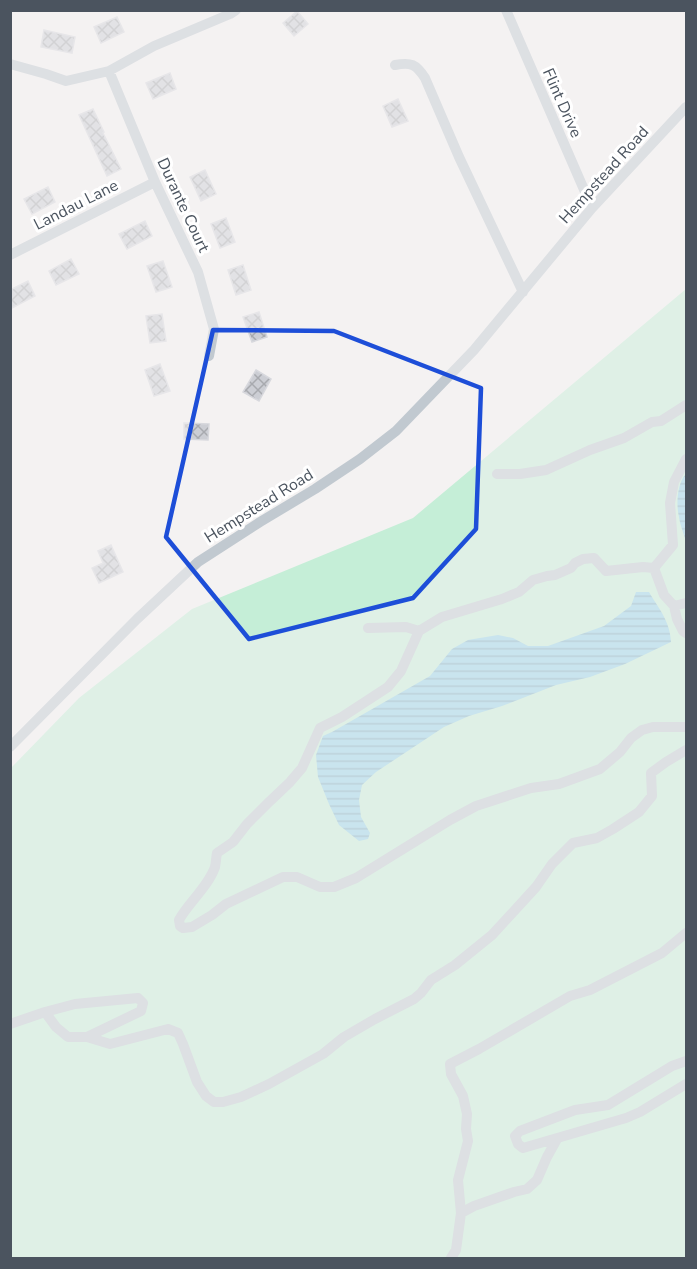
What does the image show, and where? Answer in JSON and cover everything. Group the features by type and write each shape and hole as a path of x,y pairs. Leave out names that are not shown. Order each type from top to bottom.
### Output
{"street":[{"path":"10,64 66,81 109,71 154,46 236,10"},
{"name":"Flint Drive","path":"506,10 592,207"},
{"path":"395,65 411,64 419,69 425,78 459,157 523,292"},
{"name":"Durante Court","path":"109,71 155,182 198,272 214,329 209,356"},
{"name":"Hempstead Road","path":"10,747 137,618 198,562 360,459 396,430 474,350 592,207 687,107"},
{"name":"Landau Lane","path":"10,255 155,182"},
{"path":"497,474 520,474 546,470 590,450 624,438 652,422 661,421 687,405"},
{"path":"654,568 673,545 670,503 674,482 687,459"},
{"path":"654,568 643,567 606,572 594,558 583,559 571,568 555,575 533,580 519,592 442,617 419,631 401,671 388,687 342,717 320,728 302,768 233,842 217,853 214,868 207,882 179,920 180,926 192,927 226,904 283,877 297,877 320,887 334,887 356,878 476,806 531,788 559,784 600,769 642,730 652,727 687,727"},
{"path":"654,568 664,595 674,606 677,619 683,631 687,633"},
{"path":"674,606 687,603"},
{"path":"368,628 406,627 419,631"},
{"path":"87,1036 110,1044 168,1029 178,1034 197,1082 206,1096 214,1102 241,1097 269,1084 323,1054 344,1037 414,999 431,980 492,934 573,843 597,838 639,812 652,796 651,773 687,750"},
{"path":"451,1258 456,1250 461,1213 458,1180 468,1141 467,1114 463,1096 451,1074 450,1064 570,996 590,990 662,953 687,933"},
{"path":"10,1024 45,1012 75,1004 129,998 138,998 142,1003 141,1011 87,1036 68,1037 56,1027 45,1012"},
{"path":"687,1061 672,1065 608,1105 575,1110 520,1131 514,1136 523,1148 557,1139 640,1112 687,1084"},
{"path":"461,1213 484,1202 527,1189 537,1180 557,1139"}],"highlighted area":[{"path":"213,330 334,331 481,388 476,529 413,598 249,639 166,537"}],"green space":[{"path":"686,289 686,1258 11,1258 11,768 79,698 192,609 413,518"}],"water":[{"path":"686,474 686,542 678,512 678,500 679,488"},
{"path":"636,592 649,592 666,621 671,642 625,664 590,677 556,685 444,727 376,772 362,785 359,800 361,817 370,833 368,839 359,841 339,825 318,777 316,755 323,736 430,676 452,649 468,640 498,635 513,638 528,646 548,646 604,626 631,606"}],"building":[{"path":"297,11 308,24 294,36 283,23"},
{"path":"117,17 124,32 101,43 94,27"},
{"path":"44,30 75,37 72,53 41,47"},
{"path":"170,73 176,89 153,99 146,83"},
{"path":"398,99 408,121 392,127 383,106"},
{"path":"93,109 121,169 107,176 79,115"},
{"path":"205,170 216,194 201,201 190,177"},
{"path":"48,187 55,202 32,214 24,199"},
{"path":"226,218 235,242 220,248 211,224"},
{"path":"145,221 152,236 127,249 119,234"},
{"path":"71,259 79,274 56,285 49,271"},
{"path":"163,261 172,287 156,292 147,266"},
{"path":"243,265 251,290 236,295 228,270"},
{"path":"28,281 35,296 10,309 10,290"},
{"path":"259,312 267,337 252,342 243,317"},
{"path":"162,314 166,341 150,343 146,316"},
{"path":"160,364 170,391 154,396 145,370"},
{"path":"256,370 271,379 259,401 243,392"},
{"path":"184,423 209,424 208,440 184,439"},
{"path":"111,545 123,572 99,583 92,568 103,563 98,551"}]}
